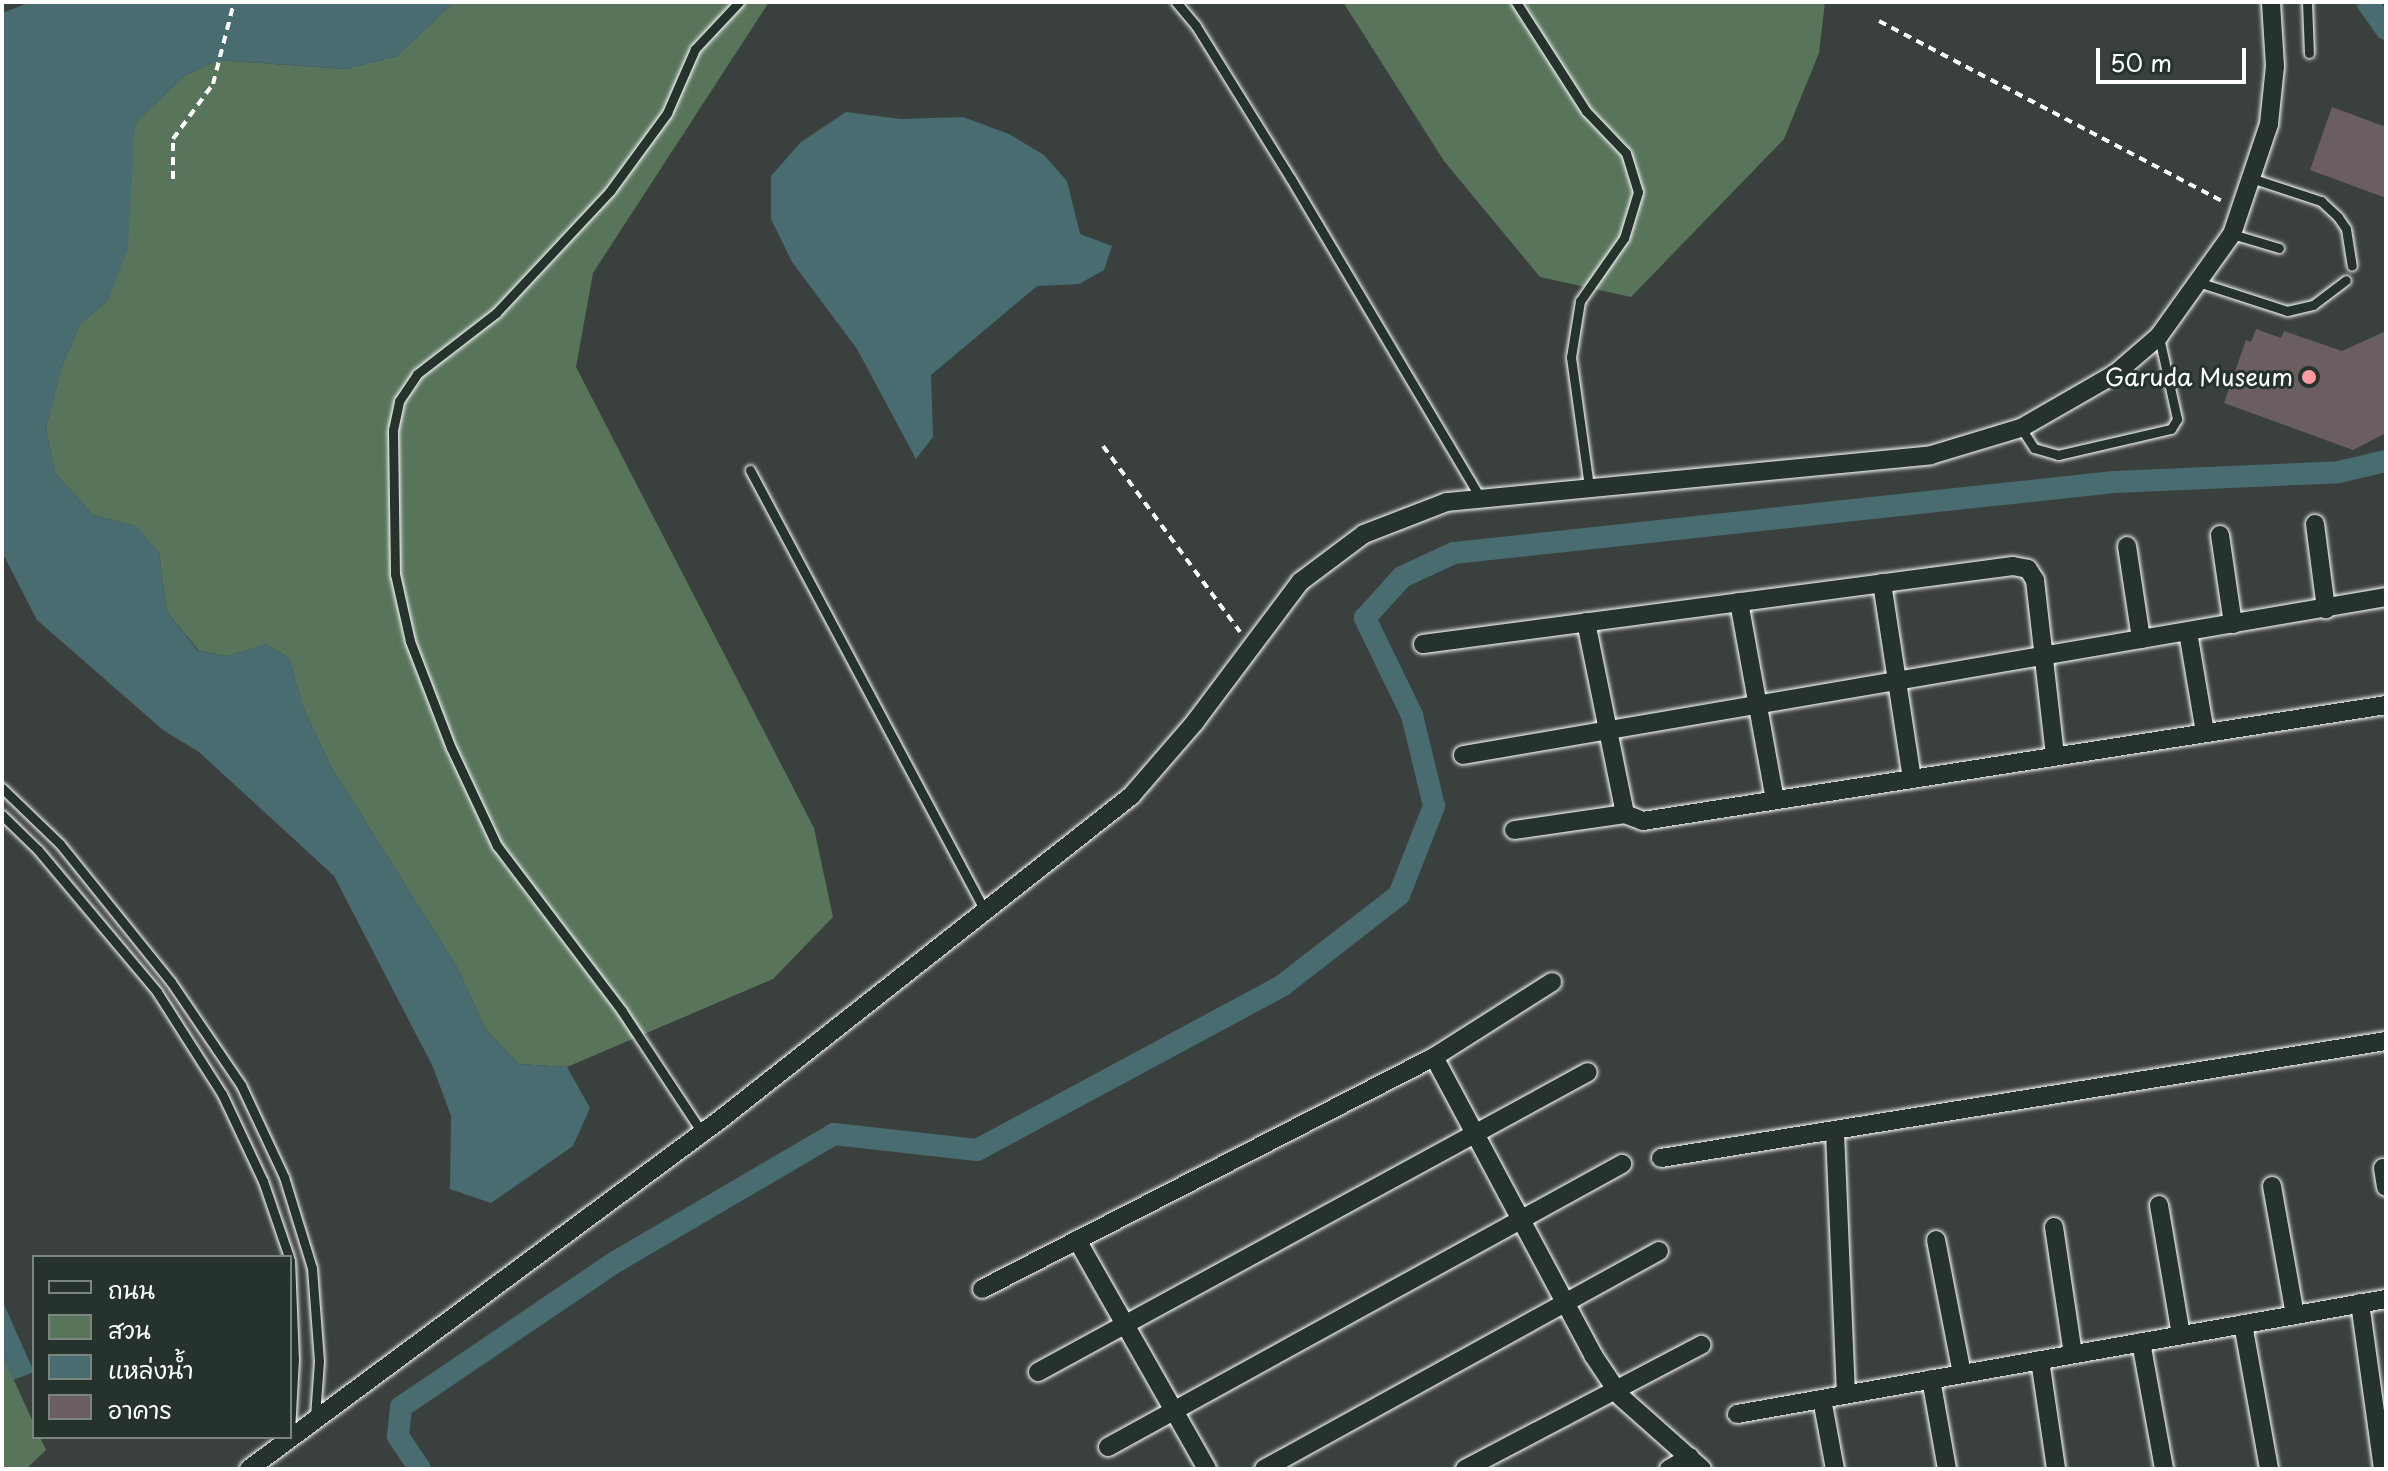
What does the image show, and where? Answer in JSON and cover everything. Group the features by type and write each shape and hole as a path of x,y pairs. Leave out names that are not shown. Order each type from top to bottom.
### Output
{"street":[{"path":"292,1434 315,1422 701,1131 986,913 1131,796 1195,722 1300,582 1327,557 1405,518 1447,502 1931,455 2021,428 2073,403 2159,336 2201,283 2232,234 2254,179 2272,95 2271,2"},
{"path":"2315,524 2326,609"},
{"path":"2220,535 2233,624"},
{"path":"2127,546 2141,639"},
{"path":"1423,644 2013,566 2028,569 2035,580 2055,756"},
{"path":"1882,583 1912,779"},
{"path":"1463,755 2386,597"},
{"path":"1739,602 1775,800"},
{"path":"1586,622 1625,814"},
{"path":"2188,632 2205,733"},
{"path":"1514,830 1625,814 1643,821 2386,705"},
{"path":"982,1289 1434,1057 1552,982"},
{"path":"1661,1158 2386,1041"},
{"path":"1434,1057 1615,1388 1696,1463"},
{"path":"1038,1372 1474,1131 1588,1072"},
{"path":"1835,1132 1846,1394"},
{"path":"1108,1447 1622,1164"},
{"path":"2272,1186 2295,1315"},
{"path":"2159,1205 2181,1335"},
{"path":"2054,1227 2073,1354"},
{"path":"1077,1240 1207,1469"},
{"path":"1936,1240 1962,1374"},
{"path":"1264,1469 1567,1305 1659,1251"},
{"path":"1737,1414 2386,1299"},
{"path":"2360,1303 2383,1469"},
{"path":"2243,1324 2269,1469"},
{"path":"2141,1342 2164,1469"},
{"path":"1465,1469 1701,1345"},
{"path":"2040,1360 2056,1469"},
{"path":"1931,1379 1947,1469"},
{"path":"1822,1399 1835,1469"},
{"path":"249,1469 285,1439"},
{"path":"1669,1469 1696,1463"}],"lane":[{"path":"701,1131 622,1011 497,846 451,748 410,641 395,574 393,430 399,401 417,374 496,313 610,191 667,113 695,49 739,2"},
{"path":"1176,2 1196,26 1283,167 1480,497"},
{"path":"1516,2 1586,111 1626,153 1638,192 1624,238 1580,301 1573,343 1589,486"},
{"path":"2307,2 2309,53"},
{"path":"2254,179 2321,201 2346,229 2352,266"},
{"path":"2232,234 2279,248"},
{"path":"2201,283 2287,311 2313,305 2346,280"},
{"path":"2021,428 2034,448 2058,455 2171,429 2177,419 2159,336"},
{"path":"750,470 986,913"},
{"path":"2,788 60,844 171,982 241,1085 284,1177 312,1268 319,1361 315,1422"},
{"path":"2,815 38,850 157,992 222,1094 263,1181 289,1255"},
{"path":"292,1308 292,1397"}],"path":[{"path":"173,179 173,139 213,84 234,2"},
{"path":"1879,21 2241,212"},
{"path":"1103,446 1251,647"}],"green space":[{"path":"454,2 769,2 593,273 576,367 814,828 833,917 773,979 567,1067 519,1064 486,1030 458,969 330,765 303,707 289,658 266,644 228,656 199,651 167,612 159,553 135,526 93,515 55,473 46,428 61,369 80,324 108,300 135,123 184,76 218,60 345,69 397,56"},
{"path":"1343,2 1825,2 1819,53 1784,139 1631,297 1540,277 1444,161"},
{"path":"2,1354 32,1420 32,1439 41,1439 46,1450 26,1469 2,1469"}],"water":[{"path":"31,2 454,2 397,56 345,69 218,60 184,76 135,123 128,248 108,300 80,324 61,369 46,428 55,473 93,515 136,526 159,553 167,612 198,651 228,656 266,644 289,658 303,707 330,765 458,969 486,1030 519,1064 567,1067 590,1108 573,1146 491,1203 450,1189 451,1116 433,1067 334,876 199,752 163,730 37,620 2,552 2,13"},
{"path":"846,112 901,119 963,117 1009,134 1044,155 1067,181 1080,234 1112,246 1104,270 1079,284 1037,286 931,375 933,437 916,459 857,349 792,262 771,219 771,176 801,142"},
{"path":"2,1300 32,1373 13,1380 2,1354"}],"building":[{"path":"2332,107 2386,127 2386,198 2310,170"},
{"name":"Garuda Museum","path":"2256,329 2281,338 2284,331 2342,351 2386,331 2386,433 2353,450 2224,403 2246,340 2251,342"}],"waterway":[{"path":"2367,2 2386,29"},
{"path":"420,1469 398,1436 401,1407 617,1261 834,1134 977,1150 1283,985 1399,895 1434,806 1412,715 1365,618 1402,577 1454,553 2114,482 2339,472 2386,461"}],"place":[{"name":"Garuda Museum","path":"2309,377"}]}
